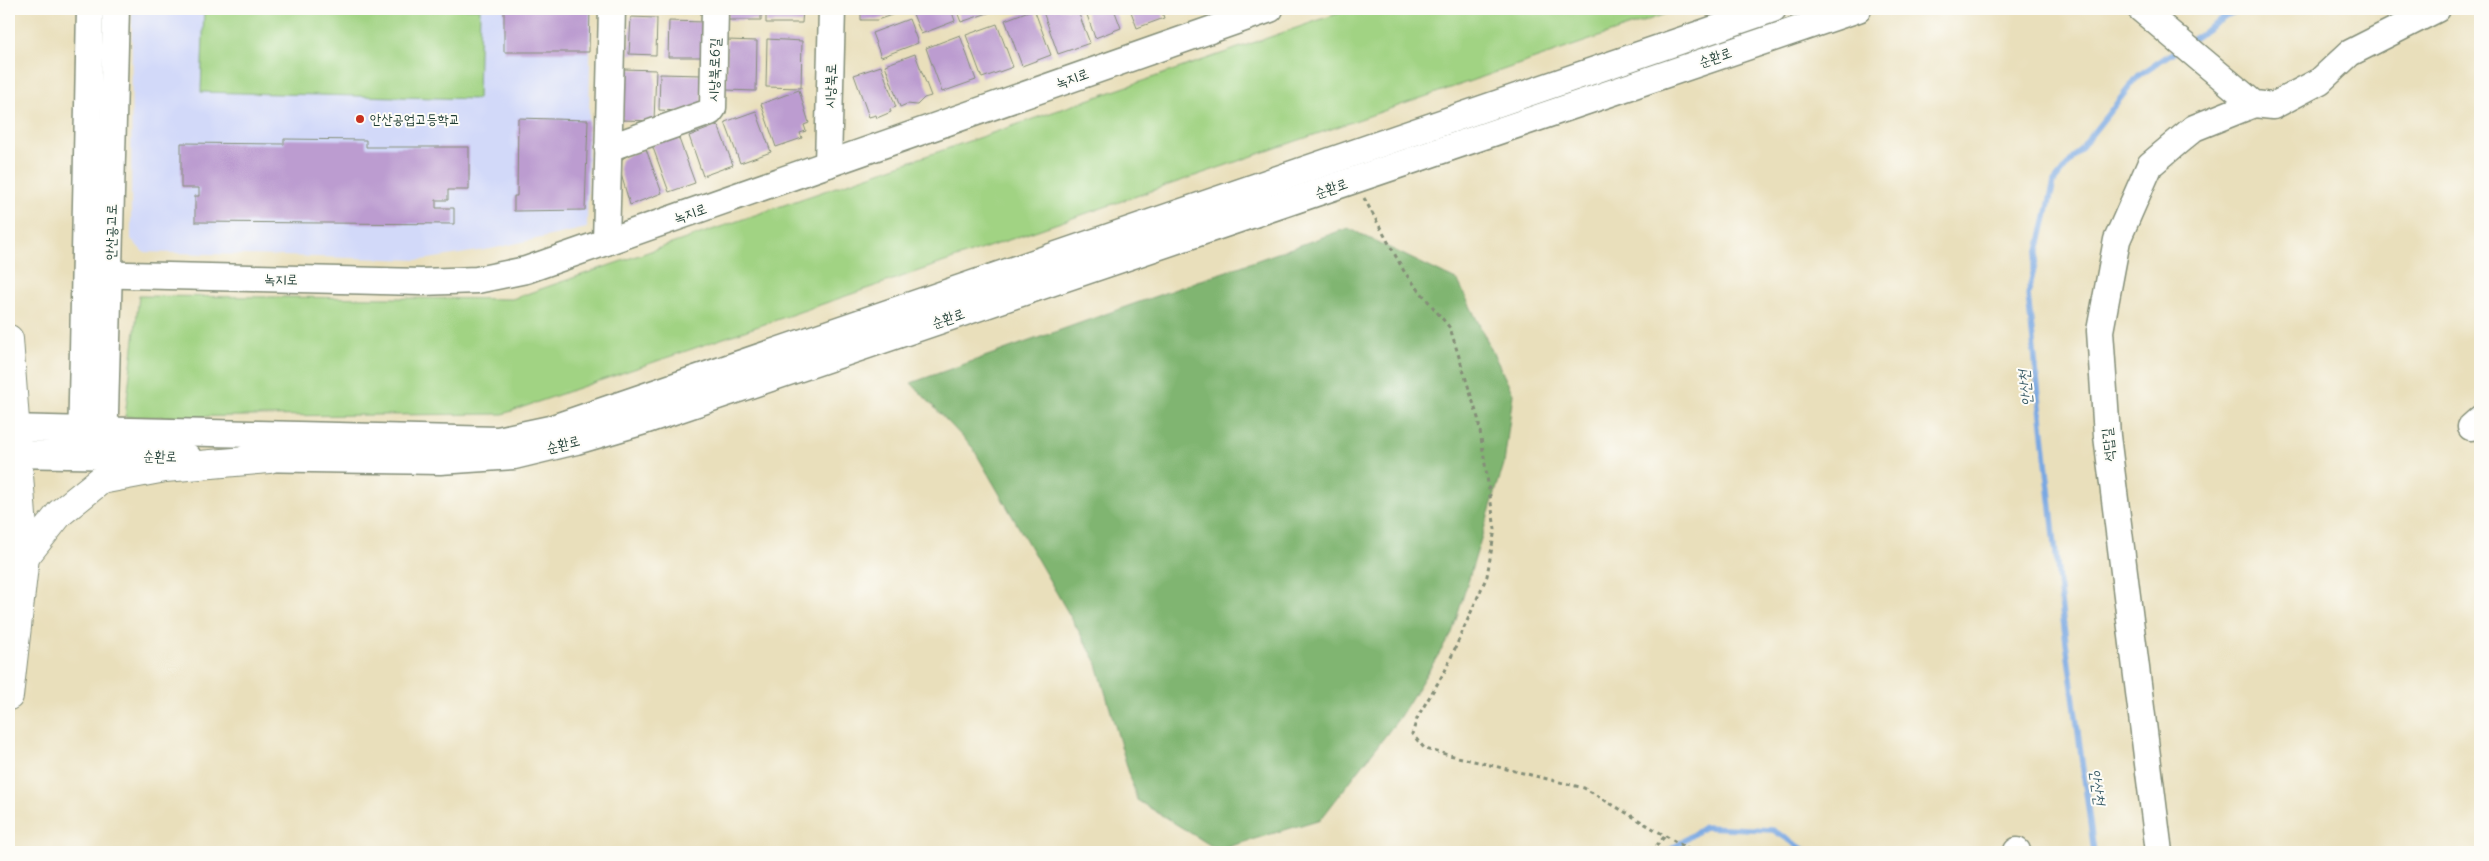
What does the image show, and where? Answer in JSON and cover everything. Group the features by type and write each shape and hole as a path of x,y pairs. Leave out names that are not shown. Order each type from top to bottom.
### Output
{"main road":[{"path":"9,339 12,428 25,557 9,696"},
{"path":"25,557 60,513 102,480 165,468 269,459"}],"street":[{"name":"안산공고로","path":"90,9 98,274"},
{"name":"안산공고로","path":"93,443 98,274 116,9"},
{"path":"606,242 612,9"},
{"name":"시낭북로6길","path":"608,148 710,112 713,108 715,9"},
{"name":"시낭북로","path":"828,164 832,9"},
{"name":"녹지로","path":"98,274 412,282 477,280 526,270 828,164 1220,17 1270,9"},
{"name":"순환로","path":"14,454 93,443 498,440 550,429 1773,9"},
{"name":"순환로","path":"12,428 93,443 269,459 450,460 514,456 576,441 654,418 1858,9"},
{"path":"2141,9 2246,98"},
{"name":"석답길","path":"2159,852 2107,436 2100,331 2117,240 2150,165 2194,128 2246,98 2273,106 2320,81 2350,53 2437,9"}],"path":[{"path":"1358,178 1366,204 1405,273 1450,328 1478,418 1495,529 1487,576 1445,671 1418,716 1412,734 1425,749 1584,788 1692,852"},
{"path":"1651,852 1666,837"}],"shaded area":[{"name":"안산공업고등학교","path":"132,9 591,9 587,228 491,249 422,260 143,252 131,239"}],"green space":[{"path":"204,9 480,9 478,99 201,92"},
{"path":"1351,9 1680,9 503,414 125,417 139,296 512,299"},
{"path":"1348,228 1458,281 1513,394 1504,464 1452,633 1399,718 1321,819 1218,850 1137,800 1096,661 973,448 911,383"}],"building":[{"path":"504,9 590,9 589,52 504,52"},
{"path":"728,9 761,9 761,20 728,20"},
{"path":"766,9 803,9 802,23 766,23"},
{"path":"861,9 909,9 877,20 861,20"},
{"path":"911,9 951,9 955,21 921,34"},
{"path":"956,9 990,9 991,12 961,22"},
{"path":"1034,9 1051,55 1022,66 1005,20"},
{"path":"1042,9 1077,9 1090,43 1058,54"},
{"path":"1085,9 1114,9 1121,28 1095,38"},
{"path":"1130,9 1161,9 1164,18 1137,28"},
{"path":"631,17 657,18 656,55 629,54"},
{"path":"909,19 918,43 881,57 872,33"},
{"path":"669,21 705,22 704,57 668,57"},
{"path":"997,24 1013,67 982,78 966,35"},
{"path":"960,35 976,80 942,92 926,48"},
{"path":"767,39 802,41 801,88 766,87"},
{"path":"727,40 757,41 756,91 726,90"},
{"path":"915,54 931,96 924,98 917,105 907,104 900,107 885,65"},
{"path":"881,66 896,107 890,109 891,112 877,118 876,115 869,117 854,75"},
{"path":"624,69 656,70 654,121 622,120"},
{"path":"660,74 702,75 701,112 659,110"},
{"path":"799,90 809,123 804,125 806,131 800,133 802,138 776,147 761,104"},
{"path":"756,111 771,152 740,163 725,122"},
{"path":"518,118 588,120 585,210 514,211 514,196 517,196"},
{"path":"718,125 733,165 703,176 689,136"},
{"path":"678,136 695,183 669,192 652,145"},
{"path":"284,139 366,140 366,147 469,147 469,190 448,190 448,200 436,200 436,208 454,208 454,224 195,222 195,196 199,196 199,188 181,188 181,143 284,144"},
{"path":"646,149 662,193 630,205 619,167 621,160 628,155"}],"waterway":[{"name":"안산천","path":"2190,41 2230,14 2244,9"},
{"name":"안산천","path":"2094,852 2063,619 2028,295 2054,182 2139,75 2178,49"},
{"path":"1667,852 1704,827 1773,830 1808,852"}],"place":[{"name":"안산공업고등학교","path":"360,119"}]}
